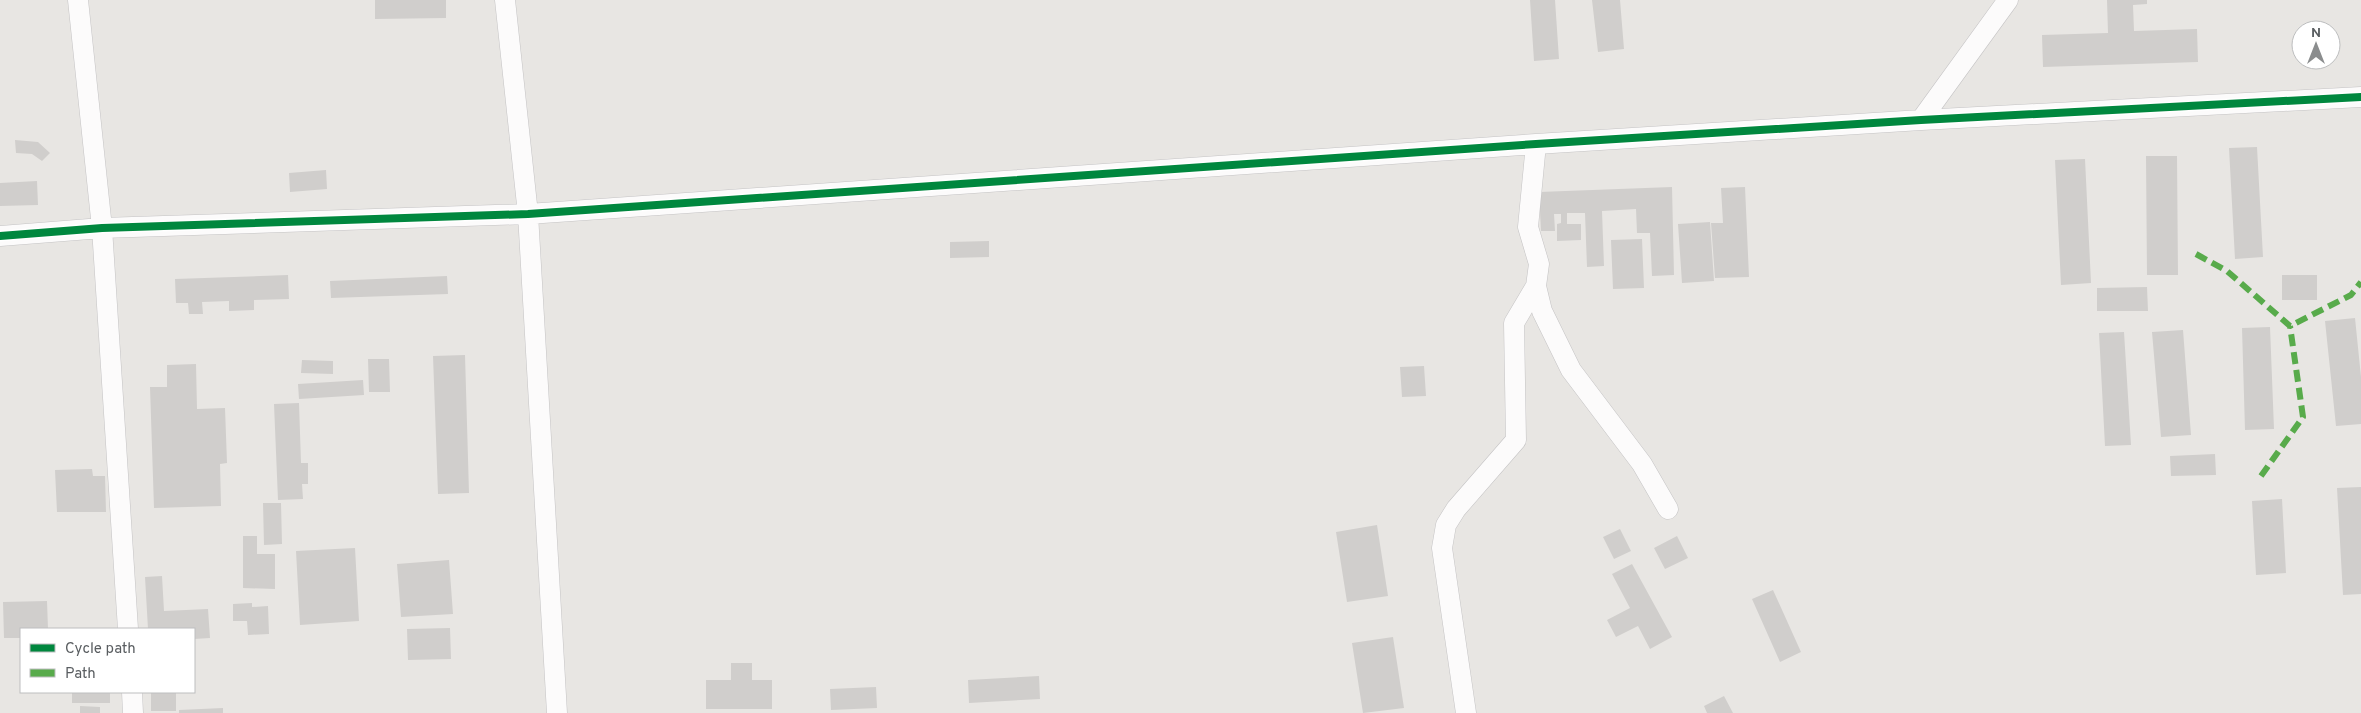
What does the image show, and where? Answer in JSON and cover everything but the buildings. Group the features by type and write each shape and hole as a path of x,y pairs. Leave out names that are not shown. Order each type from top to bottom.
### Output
{"street":[{"path":"68,0 81,21"},
{"path":"78,0 102,228 128,628"},
{"path":"504,0 528,214 557,713"},
{"path":"1921,120 2008,0"},
{"path":"0,236 102,228 528,214 1536,144 1921,120 2361,97"},
{"path":"1536,144 1528,227 1539,264 1536,286 1542,311 1571,370 1642,464 1668,509"},
{"path":"1466,713 1442,548 1446,525 1456,509 1516,440 1514,323 1536,286"},
{"path":"132,693 133,713"}],"marked path":[{"path":"2196,254 2227,271 2290,326 2351,295 2361,282"},
{"path":"2261,476 2303,417 2290,326"}],"cycle path":[{"path":"0,236 102,228 528,214 1536,144 1921,120 2361,97"}]}
